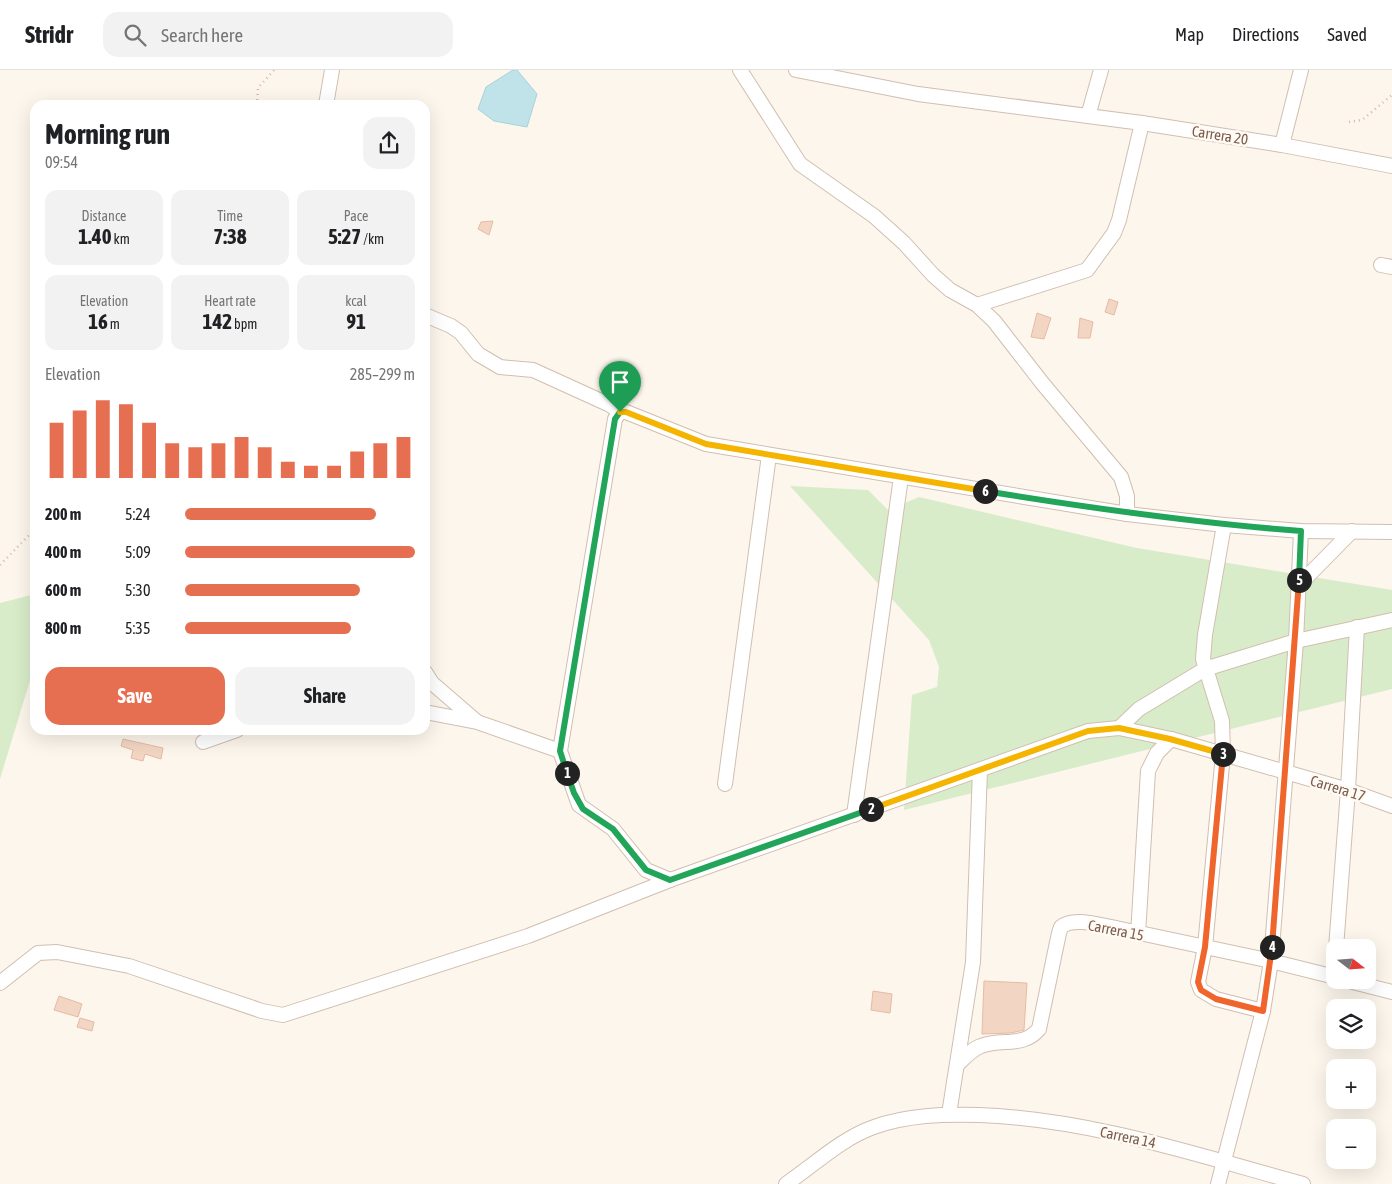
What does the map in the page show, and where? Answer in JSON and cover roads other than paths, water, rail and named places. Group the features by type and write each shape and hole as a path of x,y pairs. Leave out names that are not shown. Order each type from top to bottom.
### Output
{"street":[{"path":"327,100 332,70"},
{"path":"740,70 800,164 874,216 904,243 933,275 950,290 977,305 994,321 1043,384 1121,477 1127,496 1127,514"},
{"name":"Carrera 20","path":"796,70 918,94 1142,123 1282,145 1392,166"},
{"path":"1088,116 1101,70"},
{"path":"1282,145 1302,70"},
{"path":"977,305 1087,270 1114,234 1142,123"},
{"path":"430,317 462,333 478,354 500,367 533,370 602,401 620,412 626,412 706,444 1127,514 1224,525 1301,531 1392,532"},
{"path":"620,412 615,419 560,751 579,805 613,829 646,870 670,880"},
{"path":"725,784 769,455"},
{"path":"854,815 901,477"},
{"path":"1224,525 1205,636 1203,659 1222,721 1223,754 1205,947 1198,982 1201,990 1216,999 1263,1011"},
{"path":"1218,1184 1263,1011 1271,961 1296,641 1301,531"},
{"path":"1298,586 1352,532"},
{"path":"1119,728 1139,708 1205,669 1296,641 1392,620"},
{"path":"1337,939 1348,790 1357,627"},
{"path":"430,680 477,722"},
{"path":"430,713 477,722 560,751"},
{"name":"Carrera 17","path":"0,983 38,953 57,952 129,966 262,1011 283,1015 528,936 670,880 1088,731 1119,728 1170,739 1348,790 1392,806"},
{"path":"204,742 223,735"},
{"path":"1138,934 1148,771 1157,753 1170,739"},
{"path":"949,1114 973,962 980,770"},
{"name":"Carrera 15","path":"956,1065 979,1047 1027,1039 1039,1029 1059,933 1064,925 1077,923 1095,924 1271,961 1326,975"},
{"name":"Carrera 15","path":"1376,988 1392,992"},
{"name":"Carrera 14","path":"786,1184 859,1133 875,1126 911,1118 949,1114 1019,1116 1076,1126 1165,1145 1303,1184"}],"water":[{"path":"513,70 517,70 537,94 527,127 494,121 478,109 486,87"}]}
